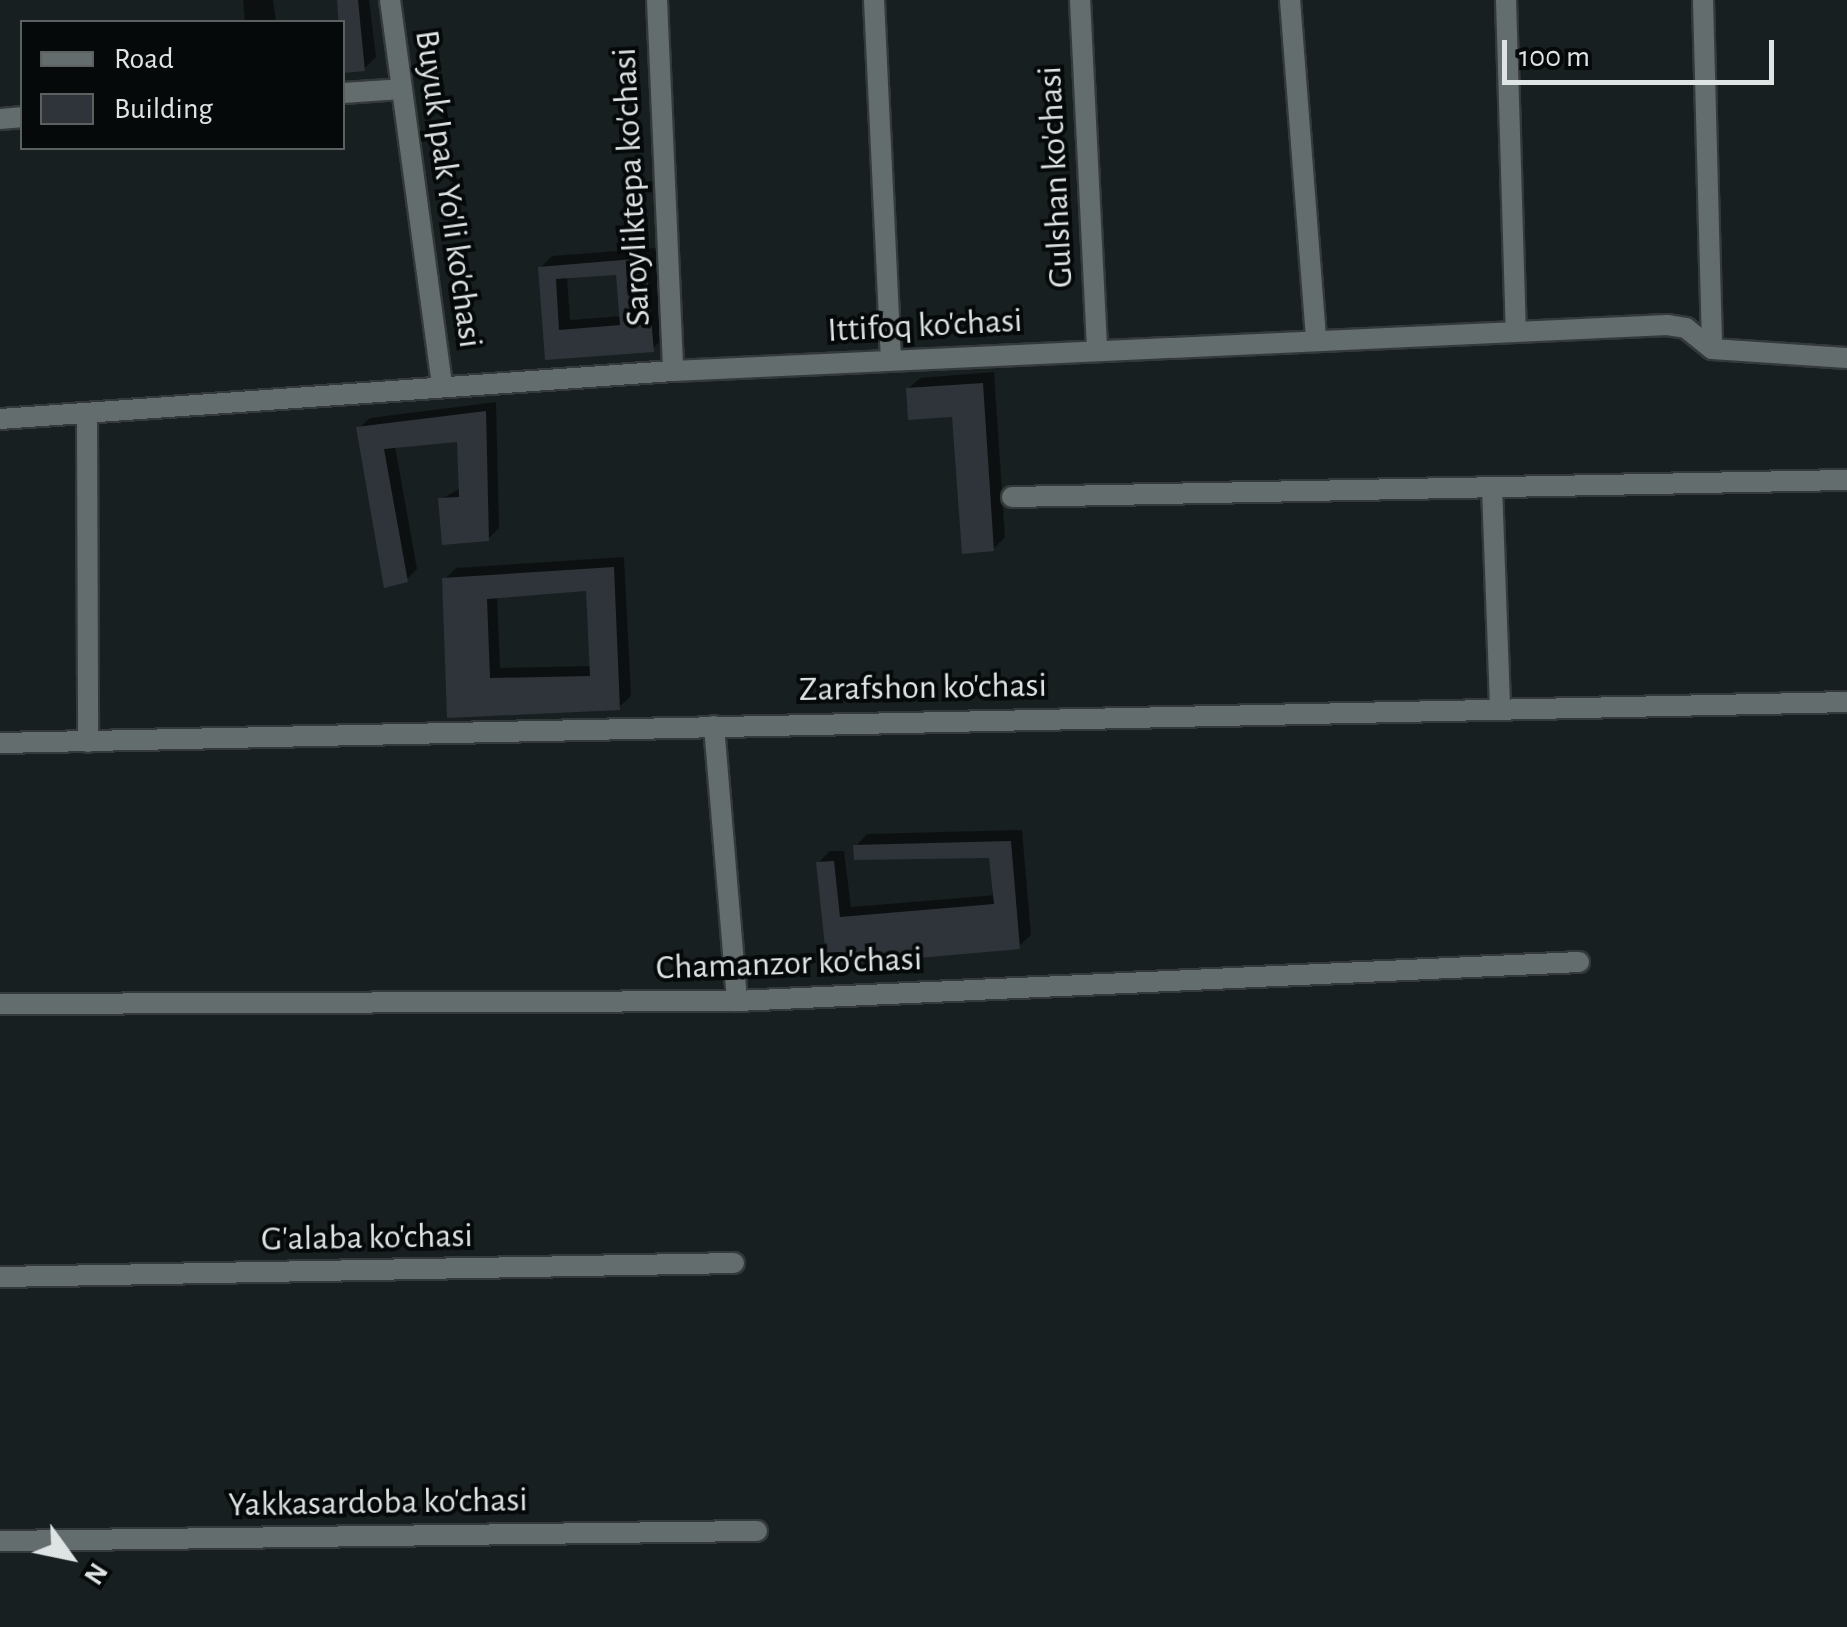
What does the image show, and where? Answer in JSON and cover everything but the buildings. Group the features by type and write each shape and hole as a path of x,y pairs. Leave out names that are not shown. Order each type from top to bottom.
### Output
{"street":[{"name":"Buyuk Ipak Yo'li ko'chasi","path":"390,0 442,386"},
{"name":"Saroyliktepa ko'chasi","path":"656,0 673,371"},
{"path":"874,0 891,360"},
{"name":"Gulshan ko'chasi","path":"1080,0 1096,351"},
{"path":"1290,0 1316,340"},
{"path":"1506,0 1516,331"},
{"path":"1704,0 1712,349"},
{"path":"345,93 402,89"},
{"name":"Ittifoq ko'chasi","path":"0,419 87,416 673,371 1667,326 1686,328 1712,349 1847,358"},
{"path":"87,416 88,742"},
{"path":"1012,497 1847,480"},
{"path":"1492,487 1500,708"},
{"name":"Zarafshon ko'chasi","path":"0,743 1847,702"},
{"path":"714,726 737,1001"},
{"name":"Chamanzor ko'chasi","path":"0,1004 737,1001 1579,962"},
{"name":"G'alaba ko'chasi","path":"0,1278 734,1264"},
{"name":"Yakkasardoba ko'chasi","path":"0,1540 757,1531"}]}
